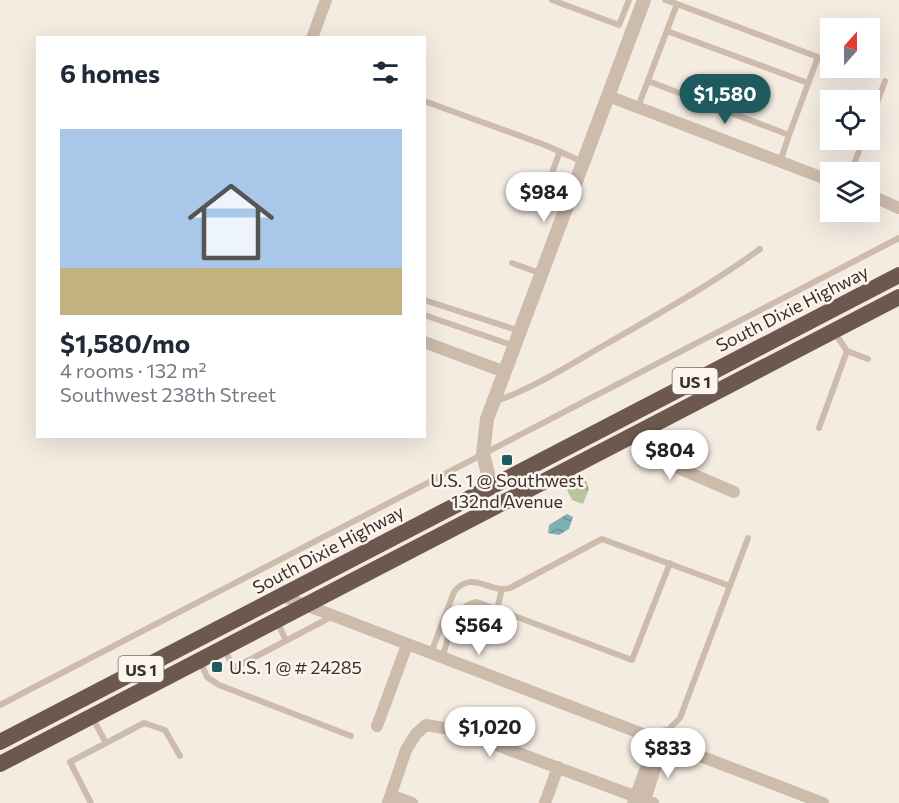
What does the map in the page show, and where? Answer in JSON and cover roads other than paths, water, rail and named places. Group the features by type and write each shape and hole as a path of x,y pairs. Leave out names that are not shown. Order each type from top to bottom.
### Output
{"highway":[{"name":"South Dixie Highway","path":"0,742 899,275"},
{"name":"US 1","path":"1,764 899,297"},
{"path":"388,563 403,545 476,506 486,497 491,486 500,488 517,485 580,452 640,432"},
{"path":"92,717 97,704 103,699 195,652 221,627"}],"street":[{"path":"313,36 326,0"},
{"path":"491,486 483,454 485,427 644,0"},
{"path":"608,96 820,177"},
{"path":"880,199 898,205"},
{"path":"426,343 505,372"},
{"path":"640,432 654,458 734,492"},
{"path":"282,596 406,645 662,739 823,803"},
{"path":"377,726 406,645"},
{"path":"412,803 389,799 406,750 416,734 426,725 456,730 558,767 642,801 662,739"},
{"path":"545,803 558,767"}],"lane":[{"path":"552,0 633,30"},
{"path":"619,25 629,0"},
{"path":"665,0 818,57 780,162"},
{"path":"637,108 677,4"},
{"path":"666,32 808,83"},
{"path":"648,81 789,135"},
{"path":"880,95 885,81"},
{"path":"426,101 560,151 583,162"},
{"path":"541,202 560,151"},
{"path":"0,705 899,238"},
{"path":"493,402 522,392 688,297 760,249"},
{"path":"512,263 542,274"},
{"path":"426,301 521,331"},
{"path":"426,316 515,346"},
{"path":"834,331 847,351 868,359"},
{"path":"819,428 847,351"},
{"path":"662,739 680,718 748,538"},
{"path":"436,656 457,588 470,581 478,581 504,589 602,539 730,585"},
{"path":"436,656 461,608 477,602 632,660 670,563"},
{"path":"499,610 504,589"},
{"path":"224,648 234,668 333,616"},
{"path":"277,620 286,641"},
{"path":"200,660 207,677 219,685 351,736"},
{"path":"92,717 106,743"},
{"path":"91,803 70,762 144,723 165,730 180,756"}],"water":[{"path":"567,514 573,517 569,529 559,535 548,533 549,525"}],"place":[{"name":"U.S. 1 @ Southwest 132nd Avenue","path":"507,460"},
{"name":"U.S. 1 @ # 24285","path":"217,667"}]}
